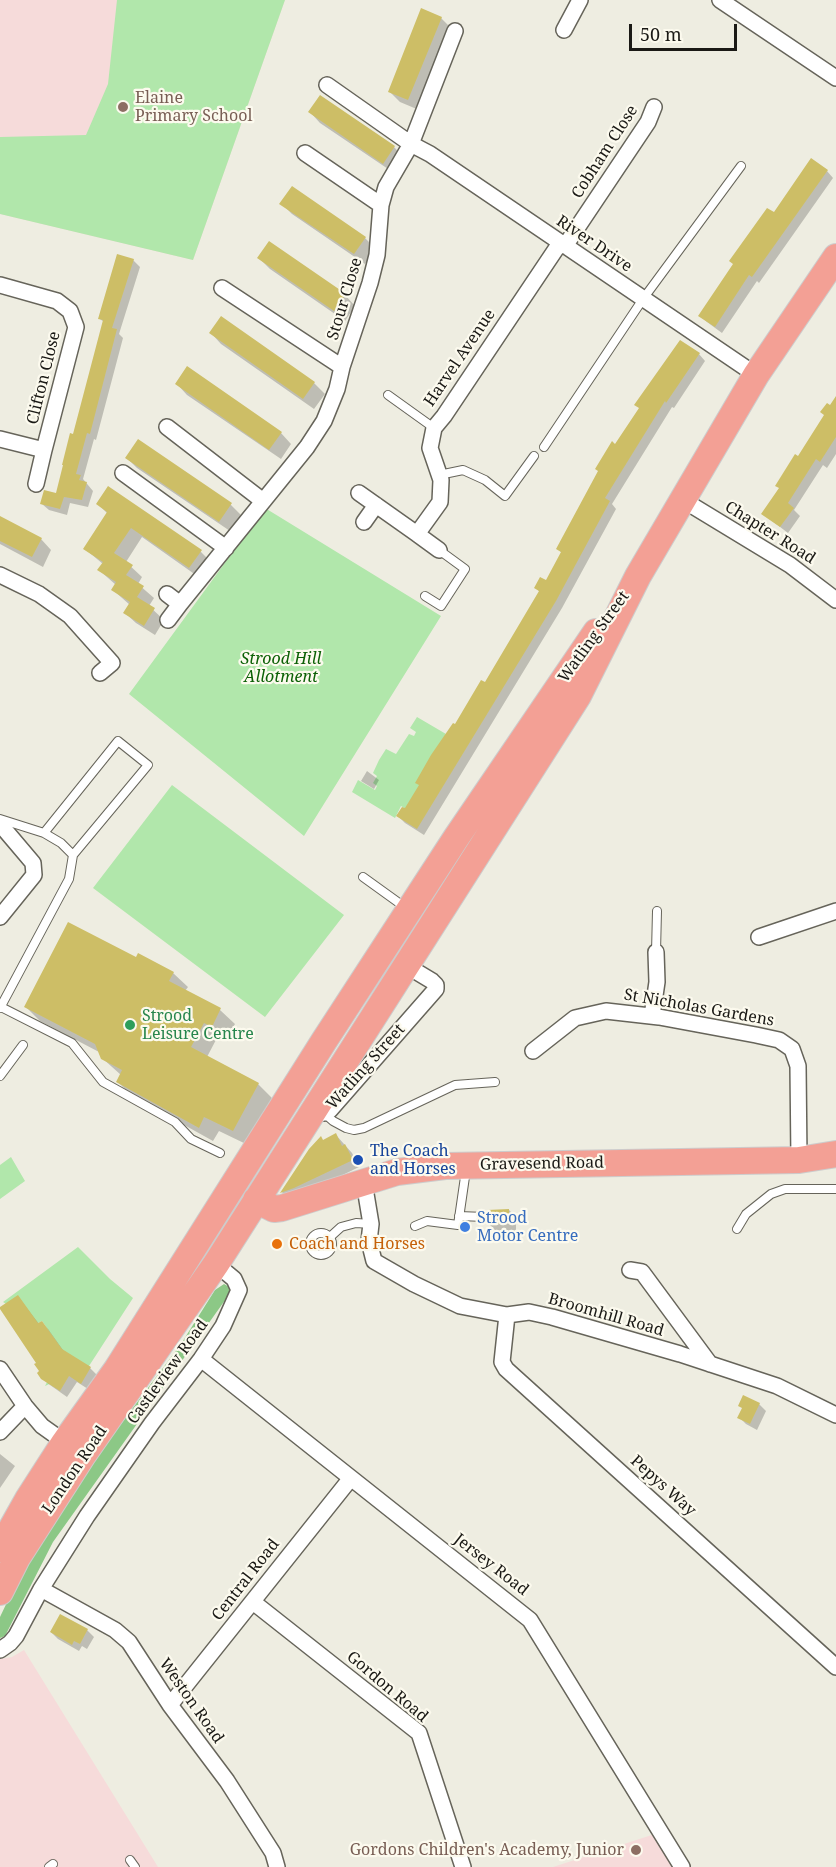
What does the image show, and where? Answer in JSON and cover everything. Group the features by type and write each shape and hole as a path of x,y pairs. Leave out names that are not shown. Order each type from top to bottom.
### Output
{"main road":[{"path":"638,576 756,375 836,257"},
{"name":"Watling Street","path":"256,1200 319,1111 407,966 578,696 638,576"},
{"name":"Watling Street","path":"230,1190 456,838 581,653 638,576"},
{"name":"Watling Street","path":"410,910 420,915 426,910 465,851 494,828"},
{"name":"Watling Street","path":"298,1083 327,1060 391,960 396,959 407,966"},
{"name":"Gravesend Road","path":"256,1200 274,1209 282,1208 397,1172 467,1166 799,1160 836,1154"},
{"name":"London Road","path":"0,1549 21,1509 156,1352 205,1256 230,1190"},
{"name":"London Road","path":"0,1592 117,1369 163,1320 205,1256 256,1200"}],"street":[{"path":"564,30 580,0"},
{"path":"720,0 836,78"},
{"path":"411,144 455,31"},
{"name":"River Drive","path":"327,85 411,144 430,154 756,375"},
{"name":"Cobham Close","path":"562,244 648,123 654,107"},
{"name":"Stour Close","path":"168,620 308,446 324,421 338,389 342,367 370,283 377,255 381,205 395,170 411,144"},
{"path":"305,153 381,205"},
{"name":"Harvel Avenue","path":"417,534 440,502 441,480 430,448 434,428 562,244"},
{"name":"Clifton Close","path":"0,285 57,301 70,311 76,327 44,450 0,440"},
{"name":"Stour Close","path":"222,288 342,367"},
{"path":"167,427 263,501"},
{"path":"36,484 44,450"},
{"path":"123,473 225,548"},
{"path":"359,493 439,550"},
{"name":"Chapter Road","path":"683,500 790,565 836,600"},
{"path":"364,522 376,506"},
{"path":"0,574 39,594 70,616 112,663 100,673"},
{"path":"167,594 180,604"},
{"path":"0,824 33,863 34,874 0,918"},
{"path":"759,937 836,911"},
{"path":"652,1016 657,982 656,952"},
{"name":"Watling Street","path":"319,1111 330,1110 436,989 432,981 407,966"},
{"name":"St Nicholas Gardens","path":"533,1051 575,1018 606,1011 652,1016 781,1041 795,1056 798,1074 799,1160"},
{"name":"Broomhill Road","path":"364,1182 371,1224 369,1241 374,1261 403,1278 460,1306 507,1315 529,1312 552,1317 710,1364 777,1386 836,1415"},
{"name":"Castleview Road","path":"0,1650 16,1636 41,1589 87,1516 223,1326 238,1292 237,1283 205,1256"},
{"path":"630,1270 642,1272 710,1364"},
{"name":"Pepys Way","path":"507,1315 502,1362 506,1369 836,1667"},
{"name":"Jersey Road","path":"201,1359 530,1620 681,1867"},
{"path":"0,1369 25,1406 42,1426 74,1449"},
{"path":"0,1432 25,1406"},
{"name":"Central Road","path":"170,1705 351,1478"},
{"name":"Weston Road","path":"41,1589 124,1637 226,1781 273,1853 277,1867"},
{"name":"Gordon Road","path":"253,1602 419,1733 463,1867"}],"lane":[{"path":"544,447 644,299 741,166"},
{"path":"388,395 434,428"},
{"path":"439,475 463,470 485,480 505,496 534,456"},
{"path":"425,596 441,606 465,569 439,550"},
{"path":"44,833 118,741 148,765 73,855 69,879 1,1007 72,1042 103,1082 175,1122 191,1139 220,1153"},
{"path":"0,819 44,833 73,855"},
{"path":"363,877 410,910"},
{"path":"656,952 657,911"},
{"path":"0,1077 23,1045"},
{"path":"319,1111 348,1129 364,1128 455,1085 495,1082"},
{"path":"415,1226 427,1221 458,1225 467,1166"},
{"path":"737,1228 746,1214 771,1194 785,1189 836,1189"},
{"path":"459,1216 485,1217"},
{"path":"330,1237 341,1227 357,1223 371,1224"}],"shaded area":[{"name":"Elaine Primary School","path":"0,0 285,0 193,260 0,214"},
{"path":"24,1650 158,1867 0,1867 0,1659 12,1657"},
{"name":"Gordons Children's Academy, Junior","path":"658,1833 676,1867 553,1867"}],"green space":[{"name":"Elaine Primary School","path":"117,0 285,0 193,260 0,214 0,137 86,135 108,84"},
{"name":"Strood Hill Allotment","path":"265,508 441,616 304,836 129,694"},
{"path":"417,717 446,734 422,787 407,810 401,806 395,818 352,792 358,780 375,790 377,786 373,783 377,776 373,773 379,760 386,749 396,754 409,734 414,736 416,732 410,728"},
{"path":"172,785 344,915 265,1017 93,888"},
{"path":"11,1157 25,1181 0,1199 0,1165"},
{"path":"78,1247 133,1298 89,1366 45,1386 63,1351 42,1321 38,1323 3,1302"},
{"path":"224,1284 233,1289 53,1542 5,1636 0,1638 0,1617 30,1554 99,1453 181,1344 215,1290"}],"building":[{"path":"421,8 442,17 408,100 388,92"},
{"path":"320,95 395,146 383,164 308,112"},
{"path":"811,158 828,170 752,277 749,275 715,327 698,316 733,264 729,261 767,208 774,212"},
{"path":"292,186 366,237 354,254 279,204"},
{"path":"269,241 346,294 334,311 257,258"},
{"path":"117,254 134,259 112,328 117,329 90,434 87,433 76,474 81,475 79,480 87,482 82,500 64,497 60,509 40,504 44,490 56,493 70,433 73,434 103,320 98,319"},
{"path":"221,316 315,382 303,399 209,333"},
{"path":"680,340 700,353 666,403 665,401 605,498 610,501 556,601 417,829 396,816 402,807 405,808 419,785 415,783 431,755 453,723 455,724 481,680 485,682 539,591 534,588 540,577 546,580 561,552 556,549 598,471 595,469 612,441 615,444 639,408 634,405"},
{"path":"187,366 282,432 269,450 175,384"},
{"path":"836,396 836,437 820,462 816,459 788,503 794,508 780,527 761,514 779,488 775,486 795,454 798,456 824,415 820,412 827,403 830,405"},
{"path":"138,439 232,503 219,522 125,458"},
{"path":"108,486 202,550 189,568 131,528 114,553 133,565 126,575 144,586 137,597 155,608 144,626 123,613 130,602 111,590 116,582 97,570 103,562 83,549 107,512 96,504"},
{"path":"0,516 42,538 32,557 0,541"},
{"name":"Strood Leisure Centre","path":"68,922 136,957 138,953 174,972 169,981 221,1008 212,1027 204,1023 191,1047 259,1083 233,1131 204,1117 199,1128 116,1082 122,1070 101,1059 95,1044 24,1007"},
{"path":"336,1133 342,1146 345,1144 353,1160 280,1193 309,1149 321,1136 323,1140"},
{"path":"509,1209 509,1223 488,1225 491,1217 487,1210"},
{"path":"18,1295 38,1323 42,1321 62,1349 91,1367 81,1384 69,1376 60,1391 41,1379 34,1364 36,1363 0,1309"},
{"path":"743,1395 760,1403 750,1424 737,1418 742,1408 738,1406"},
{"path":"60,1614 88,1629 80,1644 74,1641 72,1645 50,1632"}],"place":[{"name":"Elaine Primary School","path":"123,107"},
{"name":"Strood Leisure Centre","path":"130,1025"},
{"name":"The Coach and Horses","path":"358,1160"},
{"name":"Strood Motor Centre","path":"465,1227"},
{"name":"Coach and Horses","path":"277,1244"},
{"name":"Gordons Children's Academy, Junior","path":"636,1850"}]}
